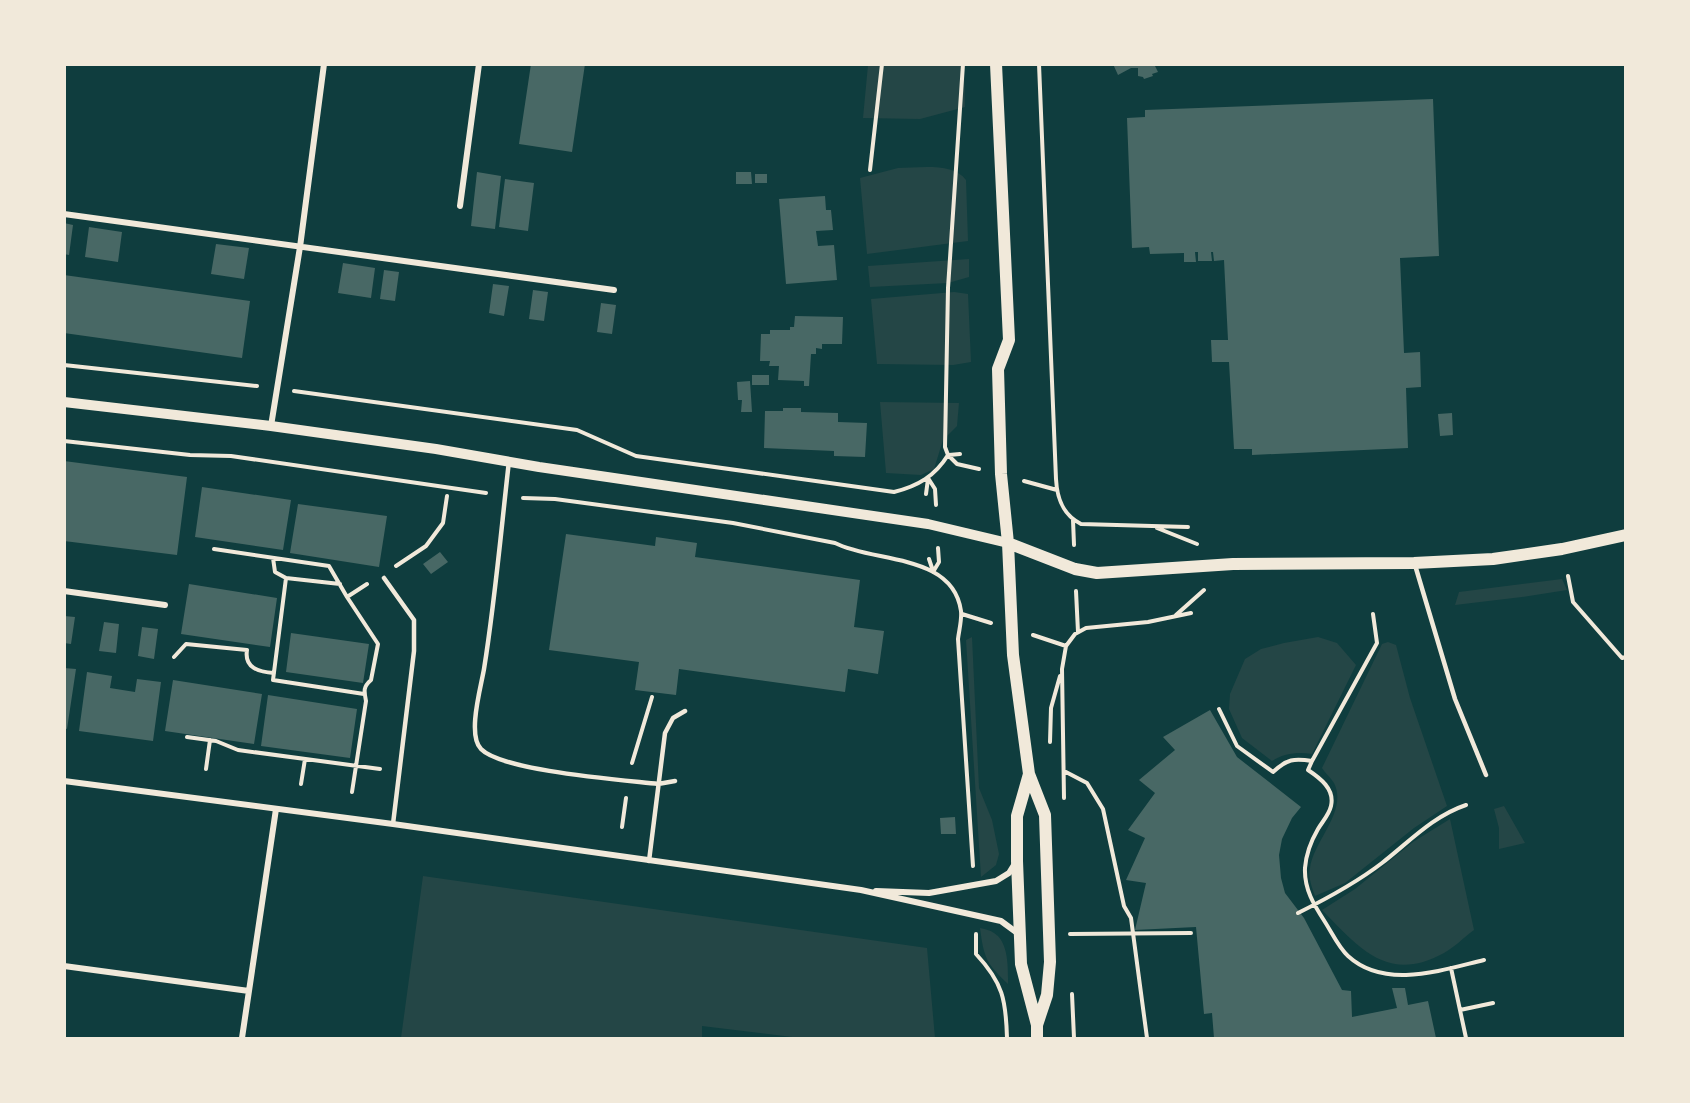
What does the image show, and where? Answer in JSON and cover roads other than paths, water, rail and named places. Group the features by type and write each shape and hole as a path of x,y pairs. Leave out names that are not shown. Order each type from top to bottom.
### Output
{"main road":[{"path":"996,64 1009,340 998,369 1000,464 1008,543 1013,655 1029,774 1045,814 1050,931 1047,995 1037,1025"},
{"path":"1008,543 1075,569 1097,573 1233,564 1414,564 1493,559 1562,549 1626,535"},
{"path":"1029,774 1017,816 1017,861 1021,964 1037,1025 1037,1038"}],"street":[{"path":"271,426 300,247 324,64"},
{"path":"460,206 479,64"},
{"path":"64,214 614,290"},
{"path":"64,402 271,426 508,461 928,525 1008,543"},
{"path":"64,591 165,605"},
{"path":"64,781 393,824 861,890 1001,921 1020,935"},
{"path":"242,1038 276,809"},
{"path":"861,890 929,892 996,881 1009,873 1017,861"},
{"path":"64,966 249,991"}],"lane":[{"path":"508,461 488,645 475,720 476,737 480,748 496,758 523,766 658,784 675,782"},
{"path":"1414,564 1455,699 1486,775"},
{"path":"384,578 414,620 414,651 393,824"},
{"path":"649,861 665,733 673,718 685,711"}]}
